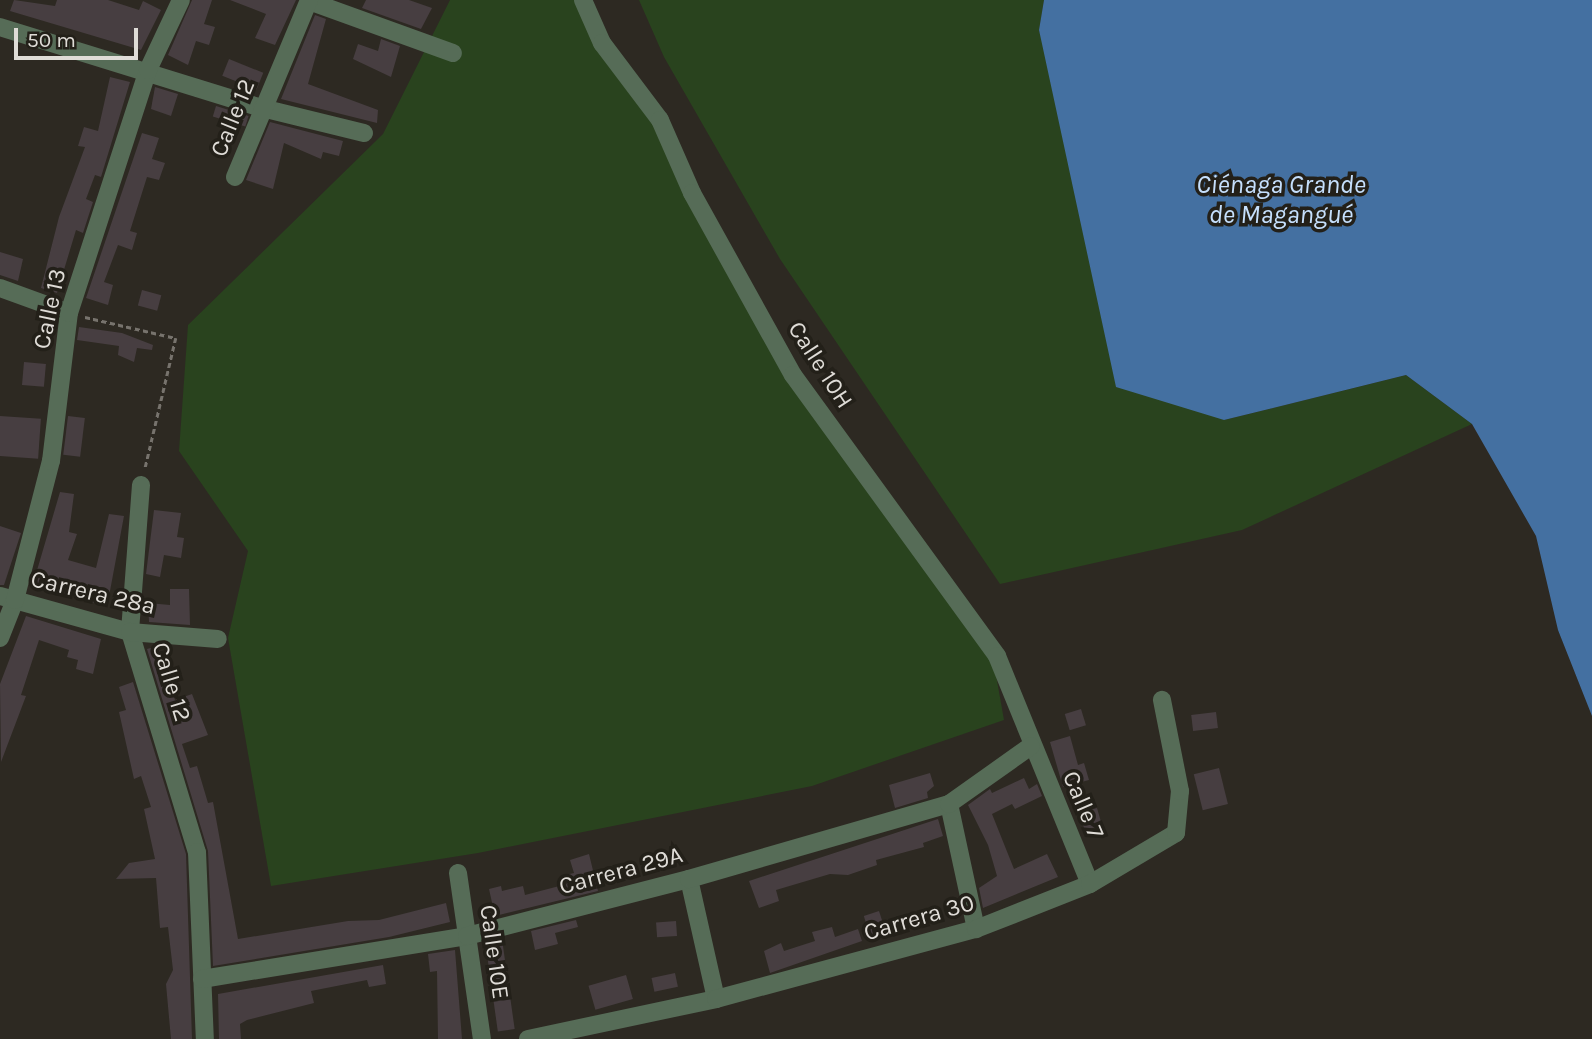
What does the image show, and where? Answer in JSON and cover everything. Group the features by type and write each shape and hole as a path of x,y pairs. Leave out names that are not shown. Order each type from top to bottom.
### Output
{"street":[{"name":"Calle 13","path":"0,638 8,598 51,461 69,313 148,70 181,0"},
{"name":"Calle 10H","path":"583,0 602,43 660,120 691,193 793,375 997,656 1031,746"},
{"path":"309,1 453,53"},
{"name":"Calle 12","path":"235,177 309,1"},
{"path":"0,26 148,70 262,108 364,133"},
{"path":"0,288 69,313"},
{"name":"Calle 12","path":"141,485 130,632 197,852 205,1039"},
{"name":"Carrera 28a","path":"8,598 130,632 218,639"},
{"name":"Carrera 30","path":"528,1039 716,999 976,929 1090,884 1176,833 1180,791 1162,700"},
{"name":"Carrera 29A","path":"202,979 467,936 689,879 949,804 1031,746"},
{"name":"Calle 7","path":"1031,746 1090,884"},
{"path":"949,804 976,929"},
{"name":"Calle 10E","path":"458,873 482,1039"},
{"path":"689,879 716,999"}],"path":[{"path":"69,313 176,338 141,485"}],"green space":[{"path":"450,0 579,0 657,123 789,379 993,658 1004,720 812,786 478,853 271,886 228,638 248,551 179,451 188,325 383,134"},
{"path":"639,0 1044,0 1039,31 1224,420 1406,375 1472,424 1242,530 1000,584 780,259 664,57"}],"water":[{"name":"Ciénaga Grande de Magangué","path":"1044,0 1592,0 1592,716 1558,630 1536,536 1472,424 1406,375 1224,420 1116,387 1039,30"}],"building":[{"path":"14,0 55,6 57,0 108,0 139,10 143,1 161,10 141,50 10,11"},
{"path":"192,0 212,0 204,24 215,27 209,45 196,41 188,65 168,55"},
{"path":"230,0 296,0 275,45 255,38 266,14"},
{"path":"366,0 409,0 432,8 421,29 362,8"},
{"path":"315,15 326,19 308,84 378,110 377,123 281,99"},
{"path":"381,39 400,46 391,77 353,59 358,44 378,51"},
{"path":"229,59 263,73 257,90 222,76"},
{"path":"110,77 130,82 101,177 95,175 86,199 93,202 83,233 76,230 57,293 41,288 59,217 85,147 78,146 84,127 98,131"},
{"path":"155,87 178,94 171,116 151,109"},
{"path":"216,106 249,116 245,126 213,117"},
{"path":"270,122 343,141 339,156 323,152 321,159 284,143 273,189 246,180"},
{"path":"142,133 159,138 152,159 165,163 159,180 147,177 130,231 137,233 132,250 118,245 104,282 113,285 108,305 86,298"},
{"path":"0,252 23,259 18,281 0,275"},
{"path":"142,290 161,295 157,311 138,305"},
{"path":"79,327 122,333 153,345 152,350 137,348 134,362 118,355 119,346 77,340"},
{"path":"24,362 46,364 44,387 22,385"},
{"path":"0,416 41,419 38,459 0,456"},
{"path":"68,416 85,418 80,457 63,455"},
{"path":"60,492 74,494 69,532 77,534 68,560 96,568 109,514 124,516 107,607 33,584"},
{"path":"154,510 181,513 177,537 184,538 181,558 164,555 160,577 146,574"},
{"path":"0,526 21,533 4,585 0,585"},
{"path":"170,589 189,589 190,625 149,622 148,603 170,605"},
{"path":"26,616 101,639 93,674 76,669 78,660 67,657 69,650 39,640 21,695 26,696 1,762 0,684"},
{"path":"158,646 175,700 192,694 208,735 182,744 190,768 197,766 208,803 213,802 238,939 348,921 379,920 446,903 450,922 389,937 213,966 208,851 147,649"},
{"path":"133,682 186,854 192,1039 171,1039 166,984 173,970 168,927 160,928 156,878 116,879 129,863 155,859 144,809 151,807 141,776 134,779 119,712 126,710 119,687"},
{"path":"1081,709 1086,725 1070,730 1065,714"},
{"path":"1216,712 1218,728 1193,731 1191,715"},
{"path":"1070,736 1078,765 1084,763 1089,780 1063,787 1050,742"},
{"path":"1219,768 1228,804 1203,810 1194,774"},
{"path":"930,773 934,786 927,792 928,798 895,808 889,785"},
{"path":"1024,778 1029,789 1037,784 1042,796 1015,809 1012,804 992,814 1014,869 1047,854 1058,877 983,908 979,888 997,876 988,845 968,805 990,789 992,793"},
{"path":"1097,808 1102,825 1085,830 1080,813"},
{"path":"938,819 943,836 923,843 924,847 876,860 877,865 848,875 830,874 776,890 779,901 759,908 749,881"},
{"path":"589,854 598,891 495,916 489,889 501,886 502,891 523,886 525,895 567,884 565,875 574,873 570,860"},
{"path":"879,911 886,932 871,937 864,916"},
{"path":"576,920 578,927 555,933 558,944 535,950 531,931"},
{"path":"676,921 677,936 657,937 656,922"},
{"path":"832,927 835,937 858,929 862,941 770,973 764,951 781,943 784,951 815,941 812,932"},
{"path":"502,939 515,1029 498,1031 485,941"},
{"path":"455,950 462,1039 438,1039 437,971 430,972 428,954"},
{"path":"383,965 386,984 369,987 367,980 311,991 314,1003 247,1020 240,1024 241,1039 219,1039 218,994"},
{"path":"675,973 678,987 654,992 652,978"},
{"path":"626,975 633,999 595,1010 589,986"}]}
